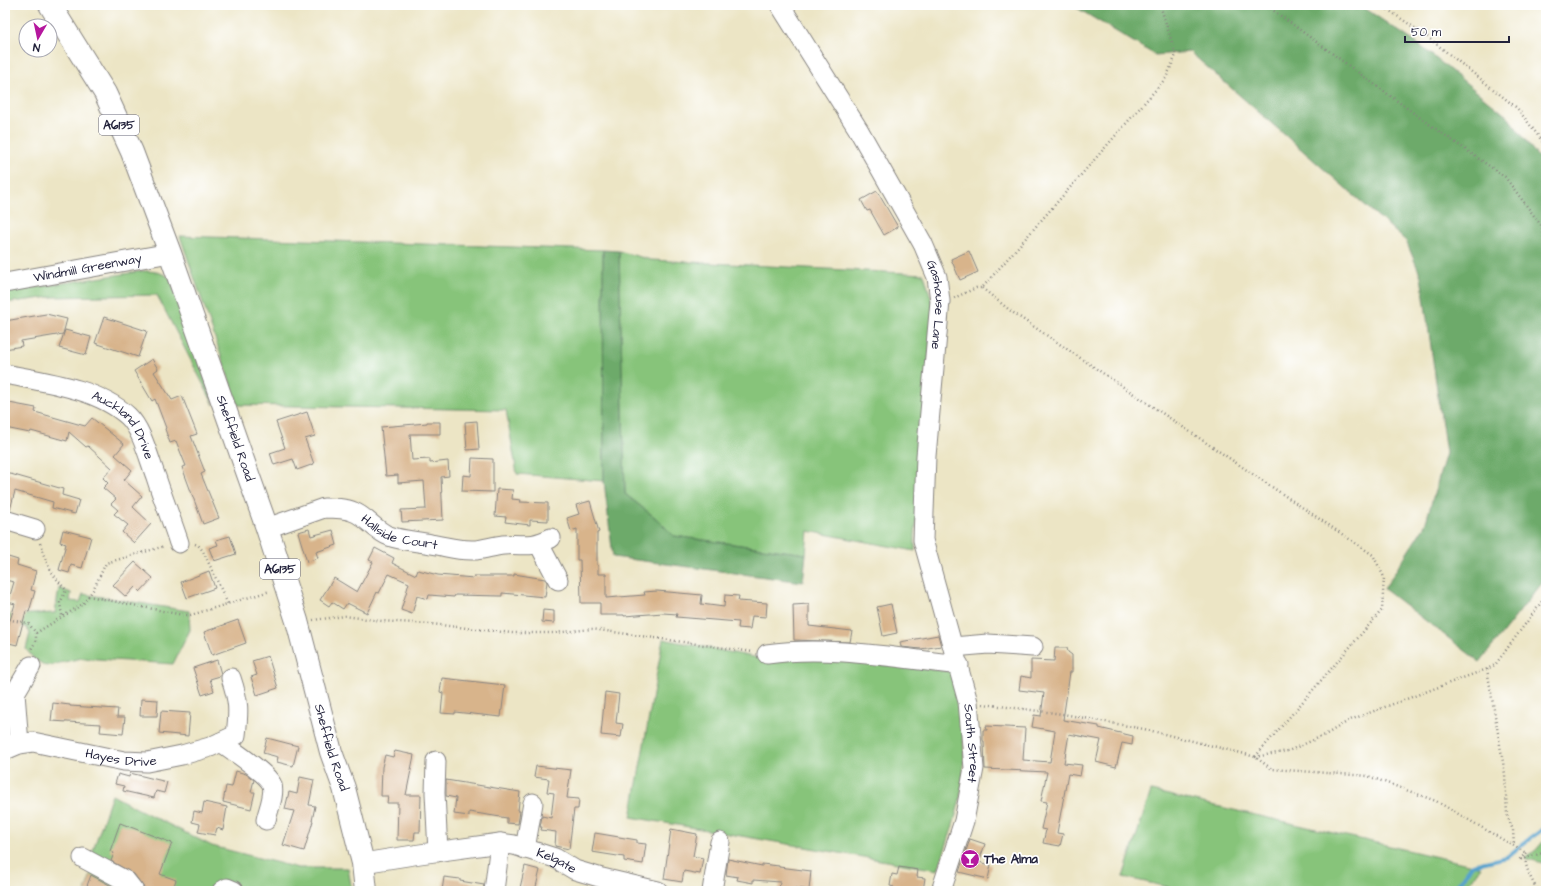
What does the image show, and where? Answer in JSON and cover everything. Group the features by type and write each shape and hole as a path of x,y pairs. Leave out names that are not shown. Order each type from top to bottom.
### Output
{"main road":[{"name":"Sheffield Road","path":"50,5 105,93 132,152 170,253 266,528 297,622 331,752 344,788 363,863 366,891"}],"street":[{"name":"Gashouse Lane","path":"780,5 858,129 923,244 937,277 940,301 926,456 923,540 959,665"},
{"name":"Windmill Greenway","path":"5,283 170,253"},
{"name":"Auckland Drive","path":"5,374 54,384 95,396 114,406 129,417 141,436 179,543"},
{"name":"Hallside Court","path":"266,528 324,508 342,509 355,512 388,536 454,550 477,550 504,545 530,546 545,541 558,580"},
{"path":"5,520 35,529"},
{"path":"954,647 988,644 1033,648"},
{"path":"767,654 788,651 839,652 959,665"},
{"name":"South Street","path":"941,891 964,821 974,768 968,702 959,665"},
{"path":"12,747 15,694 31,666"},
{"path":"231,678 238,700 239,715 229,738 272,784 272,792 266,820"},
{"name":"Hayes Drive","path":"12,747 32,742 124,761 147,762 182,755 229,738"},
{"path":"436,761 435,793 438,852"},
{"path":"525,849 533,803"},
{"path":"712,891 720,842"},
{"path":"494,891 500,844"},
{"name":"Kelgate","path":"363,863 500,844 525,849 555,858 575,870 658,891"},
{"path":"83,858 126,881 134,891"},
{"path":"222,891 227,888 234,891"}],"path":[{"path":"982,288 1166,78 1176,55 1160,5"},
{"path":"1269,5 1270,8 1407,108 1505,177 1541,226 1546,244"},
{"path":"1381,5 1425,35 1517,108 1546,146"},
{"path":"940,301 953,299 976,288 982,288 1012,312 1373,555 1384,577 1382,610 1255,758"},
{"path":"35,529 44,559 53,576 66,590 60,603 62,616"},
{"path":"36,633 84,604 106,563 179,543 198,545 203,551 228,604"},
{"path":"88,596 191,616 285,586"},
{"path":"1255,758 1288,751 1325,735 1350,720 1495,665 1546,596"},
{"path":"297,622 345,616 382,621 431,624 512,633 554,633 592,629 767,654"},
{"path":"5,619 28,623 36,633 36,641 29,652 31,666"},
{"path":"1487,669 1504,774 1507,815 1513,830 1514,846"},
{"path":"968,702 1063,714 1144,729 1245,754 1255,758 1272,769 1368,776 1436,801 1526,853"},
{"path":"1526,853 1519,860 1546,852"},
{"path":"1526,853 1525,858 1531,879 1538,891"}],"green space":[{"path":"1072,5 1360,5 1418,44 1508,117 1544,165 1546,169 1546,578 1480,662 1384,589 1425,525 1446,453 1421,276 1406,241 1190,52 1155,55"},
{"path":"180,236 603,250 604,481 517,474 506,410 238,405"},
{"path":"603,250 619,251 625,494 657,519 674,536 806,554 803,582 613,557 604,481"},
{"path":"619,251 651,260 924,274 933,305 915,551 808,531 806,554 674,536 657,519 625,494"},
{"path":"143,271 157,272 170,278 214,405 157,295 51,297 5,303 5,292"},
{"path":"59,588 71,593 70,601 80,602 83,594 189,611 190,630 173,664 82,658 46,666 34,659 26,649 30,633 26,627 5,623 9,615 55,613"},
{"path":"663,639 764,659 793,656 956,672 962,721 964,754 962,787 957,812 938,870 631,817"},
{"path":"1151,791 1481,867 1463,891 1186,891 1123,877"},
{"path":"112,795 212,846 298,868 348,868 352,891 85,891 93,869 93,850"},
{"path":"1546,838 1546,864 1525,858 1536,850"}],"building":[{"path":"877,191 898,227 884,235 870,210 867,211 861,200"},
{"path":"969,251 978,272 960,280 951,259"},
{"path":"46,314 67,319 63,334 21,341 22,346 5,349 5,321"},
{"path":"104,317 147,331 138,357 95,343"},
{"path":"65,330 91,337 86,355 59,348"},
{"path":"152,359 158,369 154,372 172,400 182,396 197,434 191,436 205,472 201,474 219,518 203,524 182,467 186,466 176,441 170,443 155,399 152,401 134,371"},
{"path":"9,403 36,408 35,412 85,426 92,418 124,444 115,455 132,470 124,480 142,496 133,507 151,524 134,543 122,532 128,525 114,514 118,510 111,504 116,499 103,488 108,483 103,478 112,468 88,446 86,447 69,432 67,441 31,431 30,433 5,428"},
{"path":"307,412 315,436 305,439 314,464 297,470 293,459 274,465 270,453 285,448 276,422"},
{"path":"477,421 479,449 467,450 465,422"},
{"path":"440,422 440,434 410,434 412,460 430,459 430,463 448,461 449,476 441,477 443,520 402,522 401,510 426,509 424,481 398,483 398,475 386,476 381,427"},
{"path":"472,458 493,459 493,492 462,491 463,475 471,476"},
{"path":"7,473 63,489 62,495 79,500 75,514 52,508 53,502 15,491 10,510 5,509 5,480"},
{"path":"497,489 513,490 512,499 521,500 520,502 548,503 548,521 530,520 530,525 505,522 506,517 495,516"},
{"path":"590,501 599,532 597,533 598,574 606,574 606,598 645,595 644,592 657,591 702,595 701,604 724,607 725,595 739,596 738,601 767,603 766,617 752,616 750,629 738,628 739,622 676,617 677,614 663,613 624,616 600,615 600,603 581,603 580,560 577,560 577,529 571,531 567,518 579,514 576,505"},
{"path":"309,529 311,536 333,530 337,545 316,552 318,558 307,562 298,532"},
{"path":"63,530 91,537 82,568 71,565 69,573 59,570 66,544 60,542"},
{"path":"230,536 236,554 214,561 209,548 218,545 216,540"},
{"path":"375,548 394,558 392,563 416,575 418,570 438,575 474,578 474,576 514,576 514,574 545,579 547,582 545,597 502,593 502,596 455,595 454,597 429,595 428,599 417,596 412,614 401,610 409,583 389,574 379,593 377,592 367,613 347,603 343,609 332,602 329,606 320,600 334,578 357,592 373,562 369,560"},
{"path":"5,556 18,560 17,565 36,571 31,590 35,591 29,612 26,611 17,645 5,642 5,626 8,627 15,604 8,602 14,582 5,580"},
{"path":"135,562 153,578 140,592 135,587 126,597 113,585"},
{"path":"209,571 215,588 187,598 181,582"},
{"path":"809,604 809,626 852,631 850,642 794,640 793,605"},
{"path":"891,604 897,633 883,636 877,607"},
{"path":"543,610 554,611 554,623 542,622"},
{"path":"238,620 246,643 212,655 204,632"},
{"path":"938,635 941,646 921,649 901,647 900,642"},
{"path":"1055,648 1067,648 1068,652 1072,655 1072,672 1070,672 1063,720 1099,726 1099,728 1133,736 1132,745 1122,743 1116,767 1096,762 1101,740 1069,734 1064,763 1082,765 1080,776 1068,774 1057,833 1063,834 1060,846 1043,843 1046,830 1041,829 1047,802 1041,801 1047,772 985,769 983,740 983,730 987,730 986,726 1025,728 1023,760 1050,762 1055,731 1032,727 1034,715 1041,716 1044,693 1019,690 1021,676 1031,678 1031,660 1054,661"},
{"path":"268,656 278,688 257,695 251,677 257,675 252,661"},
{"path":"217,660 221,674 220,676 210,679 214,691 202,695 193,668"},
{"path":"442,678 505,685 501,717 455,712 455,714 441,713 443,693 440,692"},
{"path":"605,692 619,694 616,723 623,724 621,737 601,735"},
{"path":"141,699 158,700 157,716 140,716"},
{"path":"53,703 70,706 118,709 117,717 125,717 123,734 100,732 101,724 51,721"},
{"path":"161,711 190,713 188,736 159,733"},
{"path":"267,738 298,746 293,766 277,762 278,757 263,753"},
{"path":"395,751 414,755 406,795 421,795 420,832 415,832 414,840 397,840 398,803 387,803 388,796 381,796 382,767 385,755 393,757"},
{"path":"536,766 571,770 567,798 579,799 578,809 574,809 569,849 555,846 556,832 541,830 542,827 540,827 542,816 551,818 554,793 547,792 549,779 534,777"},
{"path":"236,771 246,774 254,780 251,792 255,792 251,809 223,802 226,786 232,787"},
{"path":"130,773 167,782 164,793 156,791 154,798 123,791 124,786 115,784 118,774 129,777"},
{"path":"300,777 314,780 309,805 315,806 313,821 304,851 283,845 294,811 285,809 289,792 297,794"},
{"path":"446,780 520,792 518,824 507,823 507,818 469,812 469,816 454,814 456,798 446,796"},
{"path":"204,802 227,807 223,830 217,828 215,835 198,832 200,824 192,822 194,811 202,813"},
{"path":"120,823 172,843 160,874 176,880 172,891 150,891 145,889 134,874 111,861 114,853 110,851"},
{"path":"671,829 697,834 693,856 703,858 700,874 684,871 682,882 664,879"},
{"path":"595,833 637,840 637,843 646,844 643,864 624,861 624,857 592,852"},
{"name":"The Alma","path":"970,839 985,844 979,862 991,865 988,879 959,872"},
{"path":"728,859 762,866 762,864 811,871 809,890 796,888 796,891 779,890 780,882 753,880 753,883 737,880 738,877 726,875"},
{"path":"525,866 540,870 535,891 520,888"},
{"path":"899,867 918,870 917,877 925,878 923,891 893,891 894,887 890,886 892,874 897,875"},
{"path":"91,875 119,890 85,891"},
{"path":"444,877 484,885 483,891 442,891"}],"waterway":[{"path":"1453,891 1472,865 1507,857 1546,827"}],"place":[{"name":"The Alma","path":"970,859"}]}
